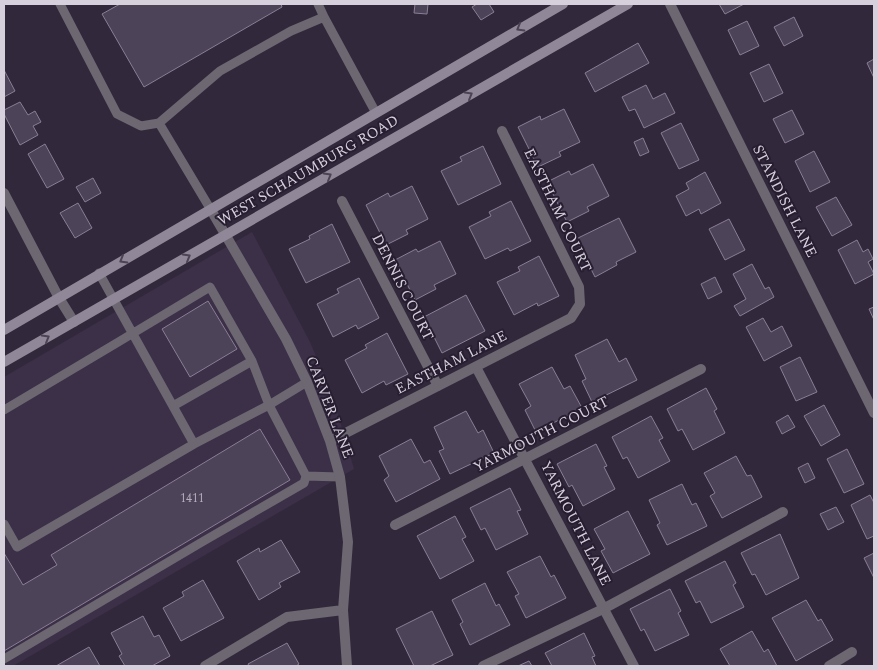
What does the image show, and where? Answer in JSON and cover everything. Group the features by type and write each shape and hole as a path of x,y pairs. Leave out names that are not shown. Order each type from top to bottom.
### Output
{"main road":[{"name":"WEST SCHAUMBURG ROAD","path":"4,330 562,4"},
{"name":"WEST SCHAUMBURG ROAD","path":"4,362 628,4"}],"street":[{"name":"STANDISH LANE","path":"670,4 874,412"},
{"name":"EASTHAM COURT","path":"502,131 579,288 580,304"},
{"path":"4,193 59,298 74,322"},
{"name":"DENNIS COURT","path":"342,201 438,386"},
{"name":"CARVER LANE","path":"211,210 286,339 307,382 330,441 340,477 348,542 343,610 347,666"},
{"name":"EASTHAM LANE","path":"330,441 571,318 580,304"},
{"name":"YARMOUTH LANE","path":"476,367 634,666"},
{"name":"YARMOUTH COURT","path":"395,525 700,369"},
{"path":"484,666 603,609 783,512"},
{"path":"205,666 287,617 343,610"},
{"path":"830,666 852,652"}],"lane":[{"path":"61,4 117,114 141,126 159,123 220,71 291,31 324,17"},
{"path":"318,4 376,114"},
{"path":"159,123 211,210"},
{"path":"99,273 194,444"},
{"path":"4,410 210,287 252,361 269,405 306,476 304,483 4,658"},
{"path":"173,406 252,361"},
{"path":"4,524 17,547 194,444 269,405 307,382"},
{"path":"306,476 340,477"}],"shaded area":[{"path":"252,232 310,342 332,394 354,469 13,666 4,666 4,377"}],"building":[{"path":"120,4 281,4 282,7 144,87 102,14"},
{"path":"415,4 428,4 427,14 414,13"},
{"path":"477,4 489,4 494,12 481,20 472,7"},
{"path":"719,4 744,4 725,14"},
{"path":"794,17 803,36 784,46 774,27"},
{"path":"747,21 759,46 740,55 728,30"},
{"path":"638,43 649,63 595,92 585,73"},
{"path":"874,59 874,78 867,63"},
{"path":"769,64 783,93 764,102 750,73"},
{"path":"4,70 15,91 4,97"},
{"path":"646,85 653,99 665,93 675,113 644,128 635,109 629,111 622,97"},
{"path":"20,102 28,115 35,111 41,122 33,126 38,135 20,145 4,114 4,110"},
{"path":"564,109 580,142 559,152 561,156 538,167 518,127 540,116 541,120"},
{"path":"792,110 804,134 785,143 773,119"},
{"path":"681,123 699,160 679,169 661,133"},
{"path":"643,138 649,152 640,156 634,142"},
{"path":"45,144 64,179 47,188 28,154"},
{"path":"483,146 501,184 458,205 441,171 462,161 460,157"},
{"path":"814,151 830,182 810,192 795,161"},
{"path":"593,164 609,196 587,207 589,211 567,222 547,182 569,171 571,175"},
{"path":"705,172 721,203 701,214 699,209 686,216 676,196 689,189 686,183"},
{"path":"93,178 101,193 85,202 76,187"},
{"path":"412,186 428,219 406,230 408,234 386,245 366,205 388,193 390,197"},
{"path":"836,197 852,225 832,236 816,207"},
{"path":"511,201 531,241 510,251 508,248 485,259 469,227 491,216 489,212"},
{"path":"78,203 92,228 75,238 60,213"},
{"path":"619,218 636,252 616,262 617,265 595,277 576,239"},
{"path":"729,219 745,250 725,260 709,229"},
{"path":"332,224 350,262 306,283 289,249 310,239 309,236"},
{"path":"857,240 863,252 868,249 873,259 868,262 874,274 855,284 838,250"},
{"path":"440,241 456,274 434,285 436,289 415,300 395,260 416,249 418,252"},
{"path":"539,256 559,296 538,306 537,303 514,315 497,282 520,271 518,267"},
{"path":"752,264 765,289 769,287 774,297 740,316 734,306 746,299 733,274"},
{"path":"715,277 722,292 708,299 701,284"},
{"path":"359,278 379,318 358,329 356,325 333,337 317,304 339,293 337,289"},
{"path":"466,295 485,331 442,353 424,317"},
{"path":"208,301 237,349 190,377 162,329"},
{"path":"874,307 874,320 869,309"},
{"path":"763,318 771,332 782,326 792,346 764,361 746,327"},
{"path":"387,333 408,374 386,385 384,381 362,393 345,360 367,348 365,345"},
{"path":"607,339 619,362 626,358 637,380 592,402 582,381 586,379 575,355"},
{"path":"800,357 817,392 796,401 780,367"},
{"path":"552,367 564,389 570,386 582,408 536,432 525,410 531,406 519,384"},
{"path":"706,388 717,409 714,411 725,433 693,450 682,429 678,431 667,409"},
{"path":"824,405 840,435 821,446 804,416"},
{"path":"466,411 478,433 483,430 494,453 450,474 439,451 444,449 434,427"},
{"path":"788,415 795,427 782,434 776,422"},
{"path":"651,416 663,438 659,440 670,461 638,478 627,457 623,459 612,437"},
{"path":"260,429 290,480 4,651 4,553 23,585 57,565 51,555"},
{"path":"411,439 424,463 430,460 440,479 396,502 384,480 389,476 379,456"},
{"path":"596,444 607,466 604,467 615,489 583,506 572,485 569,487 557,464"},
{"path":"847,449 864,484 844,493 827,459"},
{"path":"736,456 747,476 751,475 762,497 722,518 710,496 715,493 704,473"},
{"path":"808,463 815,478 805,483 798,468"},
{"path":"682,484 692,505 696,503 707,526 667,545 657,525 660,523 649,500"},
{"path":"510,488 521,510 517,511 528,534 496,550 485,528 481,530 470,508"},
{"path":"870,495 874,503 874,536 867,539 851,505"},
{"path":"836,507 844,522 828,530 820,514"},
{"path":"628,511 650,554 613,573 601,551 605,549 594,529"},
{"path":"455,516 466,537 462,539 474,561 440,579 417,536"},
{"path":"780,534 799,578 766,595 755,574 752,575 741,553"},
{"path":"281,540 300,572 279,583 281,587 259,600 237,561 259,548 260,552"},
{"path":"874,553 874,578 864,558"},
{"path":"540,556 551,577 554,575 566,598 526,618 515,596 519,594 507,572"},
{"path":"725,561 736,583 733,585 744,607 711,623 700,601 696,603 685,581"},
{"path":"203,580 224,618 181,641 163,608 184,596 182,592"},
{"path":"485,583 496,606 499,604 510,625 470,645 460,624 463,622 452,600"},
{"path":"670,589 681,611 678,613 689,635 655,651 644,629 641,631 630,609"},
{"path":"806,600 818,621 821,619 833,640 796,661 772,618"},
{"path":"432,611 453,655 430,666 414,666 396,629"},
{"path":"143,616 154,637 159,635 170,656 152,666 125,666 119,656 122,654 111,633"},
{"path":"752,631 764,652 768,649 777,666 730,666 720,649"},
{"path":"584,633 595,656 592,657 596,666 552,666 545,653"},
{"path":"287,643 299,664 296,666 249,666 248,664"},
{"path":"89,647 100,666 56,666"},
{"path":"529,661 532,666 518,666"}]}
